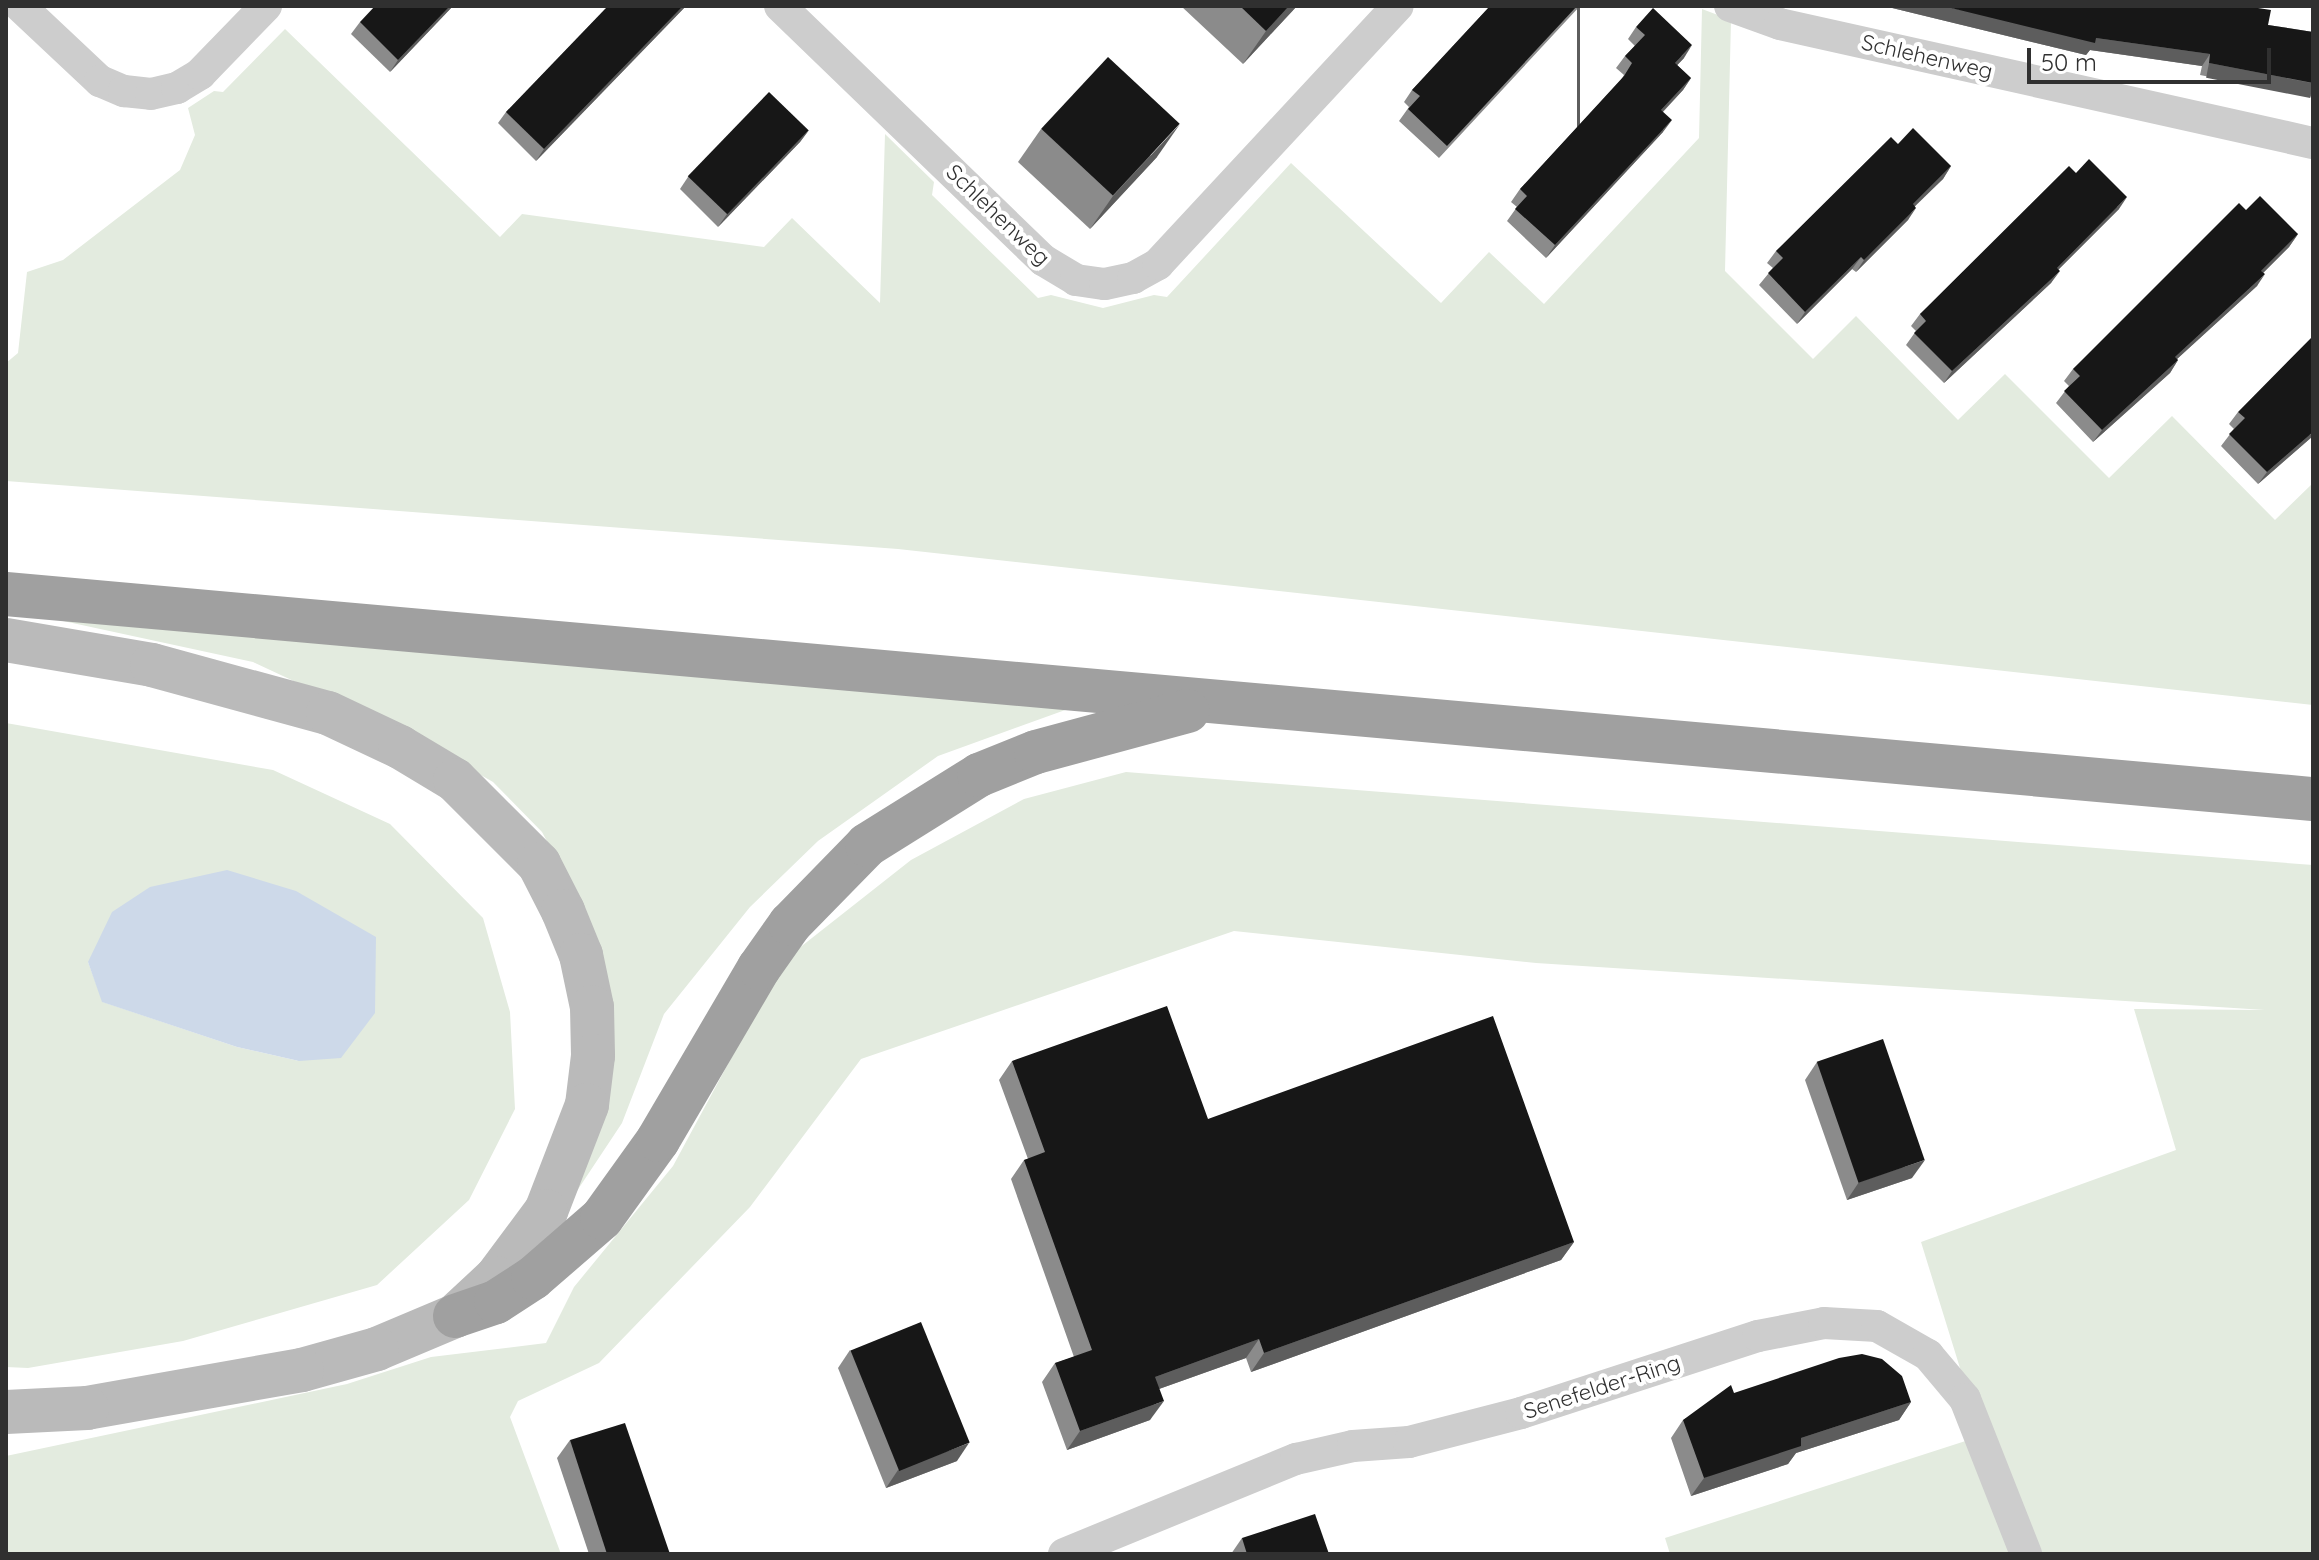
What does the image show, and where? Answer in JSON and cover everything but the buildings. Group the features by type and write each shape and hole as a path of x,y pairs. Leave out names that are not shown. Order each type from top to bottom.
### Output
{"highway":[{"path":"6,594 2313,799"},
{"path":"455,1316 496,1302 533,1278 602,1218 658,1140 775,946 867,845 941,795 1036,752 1218,703"}],"main road":[{"path":"6,640 152,665 328,713 400,747 455,780 539,864 581,955 592,1007 587,1105 546,1211 496,1278 455,1316 377,1349 302,1370 87,1408 6,1412"},
{"path":"6,1435 87,1408"}],"street":[{"path":"20,6 92,76 115,89 142,94 169,90 192,79 266,6"},
{"name":"Schlehenweg","path":"780,6 1043,260 1067,277 1105,284 1142,275 1165,257 1398,6"},
{"name":"Schlehenweg","path":"1730,6 1765,21 2313,143"},
{"name":"Senefelder-Ring","path":"1064,1554 1296,1459 1353,1446 1409,1442 1521,1413 1758,1336 1824,1323 1877,1326 1928,1355 1965,1399 2026,1554"}],"shaded area":[{"path":"1702,9 1731,20 1725,271 1813,359 1856,316 1958,420 2005,374 2109,478 2172,416 2275,520 2313,483 2313,705 898,549 6,481 6,363 18,353 27,272 63,260 180,170 195,135 188,108 214,91 223,92 285,29 500,237 522,214 764,247 792,218 880,303 885,134 934,182 932,195 1038,298 1051,295 1103,308 1154,295 1167,297 1291,163 1441,303 1489,252 1544,304 1699,138"},
{"path":"40,616 1068,709 938,756 818,841 750,907 664,1014 622,1123 557,1221 585,912 542,832 493,782 420,740 253,662"},
{"path":"6,723 273,770 390,824 483,918 510,1012 515,1109 469,1200 377,1285 183,1341 28,1368 6,1367","holes":["88,962 299,1061 237,1047 103,1002"]},
{"path":"1126,772 2313,865 2313,1554 1670,1554 1665,1538 1981,1436 1921,1242 2176,1150 2134,1009 2265,1010 1536,963 1234,931 861,1059 750,1207 599,1363 518,1401 510,1417 561,1554 6,1554 6,1456 347,1384 431,1357 546,1343 574,1287 673,1166 784,960 911,860 1024,799"}],"water":[{"path":"227,870 296,891 376,937 375,1013 341,1058 299,1061 237,1047 102,1002 88,962 112,912 150,887"}]}
